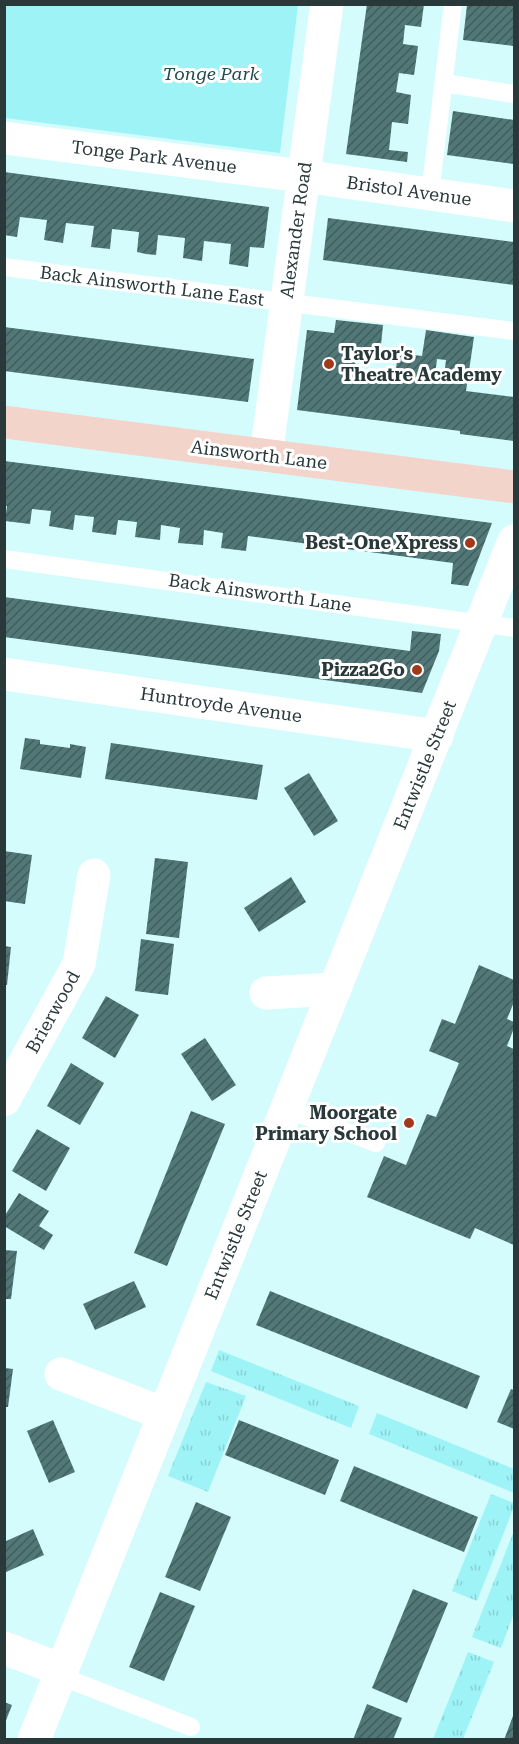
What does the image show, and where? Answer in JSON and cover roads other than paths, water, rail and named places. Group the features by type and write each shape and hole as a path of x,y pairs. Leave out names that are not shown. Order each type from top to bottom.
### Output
{"main road":[{"name":"Ainsworth Lane","path":"4,422 514,487"}],"street":[{"name":"Alexander Road","path":"266,456 327,4"},
{"name":"Tonge Park Avenue","path":"4,138 303,176"},
{"name":"Bristol Avenue","path":"303,176 514,206"},
{"name":"Entwistle Street","path":"34,1740 514,541"},
{"name":"Huntroyde Avenue","path":"4,674 437,736"},
{"name":"Brierwood","path":"5,1096 80,964 73,922 94,875"},
{"path":"266,993 335,989"},
{"path":"61,1374 164,1414"},
{"path":"4,1648 61,1673"}],"lane":[{"path":"430,194 453,4"},
{"path":"444,83 514,93"},
{"name":"Back Ainsworth Lane East","path":"4,267 514,332"},
{"name":"Back Ainsworth Lane","path":"4,559 514,628"},
{"path":"287,1109 376,1143"},
{"path":"61,1673 191,1727"}],"place":[{"name":"Taylor's Theatre Academy","path":"329,364"},
{"name":"Best-One Xpress","path":"470,543"},
{"name":"Pizza2Go","path":"417,670"},
{"name":"Moorgate Primary School","path":"409,1123"}],"park label":[{"name":"Tonge Park","path":"211,74"}]}
